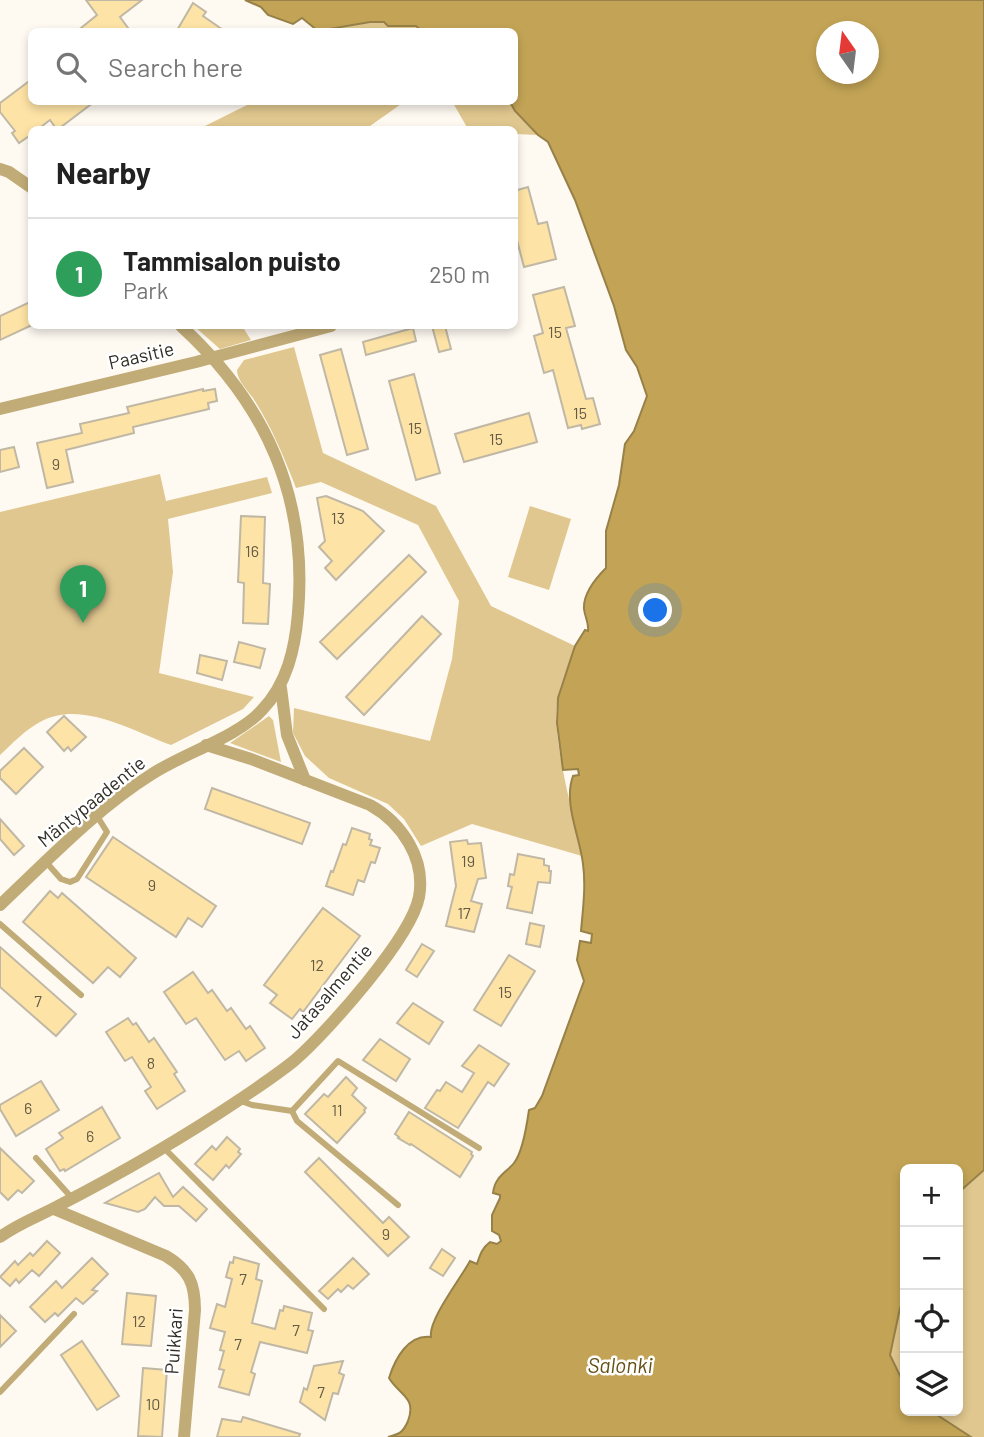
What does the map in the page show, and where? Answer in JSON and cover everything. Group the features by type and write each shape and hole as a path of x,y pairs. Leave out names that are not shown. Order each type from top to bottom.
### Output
{"street":[{"path":"0,170 9,172 28,185"},
{"name":"Mäntypaadentie","path":"0,905 97,817 150,775 243,725 261,712 281,688 288,671 298,613 299,564 295,520 285,479 261,423 213,357 184,329"},
{"name":"Paasitie","path":"0,409 320,329"},
{"name":"Mäntypaadentie","path":"281,688 287,735 305,780"},
{"name":"Jatasalmentie","path":"0,1237 19,1224 54,1209 163,1147 239,1100 293,1061 336,1017 410,921 419,894 418,868 411,844 393,820 370,804 206,745"},
{"name":"Puikkari","path":"54,1209 166,1256 182,1266 189,1276 195,1310 184,1437"}],"lane":[{"path":"46,862 61,879 70,882 77,879 107,832 97,817"},
{"path":"0,924 81,995"},
{"path":"292,1111 338,1061 479,1148"},
{"path":"239,1100 252,1105 292,1111"},
{"path":"292,1111 297,1121 398,1205"},
{"path":"163,1147 324,1309"},
{"path":"36,1158 72,1198"},
{"path":"0,1392 74,1314"}],"shaded area":[{"path":"385,22 389,26 418,28 339,28"},
{"path":"247,105 400,105 370,126 205,126"},
{"path":"454,105 512,105 538,135 518,134 518,126 466,126"},
{"path":"197,329 244,329 251,340 220,349"},
{"path":"294,347 323,453 436,506 491,606 575,646 558,697 556,713 564,776 582,856 472,824 421,846 404,819 388,804 329,778 305,756 293,733 294,708 430,741 452,659 459,601 418,525 321,482 296,488 271,431 237,374 244,360"},
{"path":"160,474 166,501 267,477 272,493 168,519 173,572 159,673 254,697 243,709 171,745 107,720 73,714 57,715 36,724 0,755 0,512"},
{"path":"530,506 571,519 549,590 508,577"},
{"path":"269,716 273,720 281,762 230,743"},
{"path":"984,1132 984,1437 931,1437 908,1416 963,1416 962,1164"},
{"path":"900,1253 900,1409 884,1395"}],"water":[{"name":"Salonki","path":"245,0 984,0 984,1170 963,1189 963,1164 900,1164 900,1308 890,1355 900,1376 900,1416 939,1416 971,1437 388,1437 402,1431 410,1413 409,1401 389,1378 399,1356 416,1339 431,1337 431,1330 440,1310 470,1261 477,1264 487,1244 501,1241 499,1235 492,1231 492,1215 500,1198 500,1195 493,1193 494,1187 520,1152 529,1110 535,1108 542,1096 584,981 577,960 580,941 591,943 592,934 581,931 584,872 570,797 573,776 579,775 578,769 563,770 557,723 558,698 575,646 585,630 588,631 584,603 594,581 606,568 606,531 619,485 625,444 634,431 647,396 637,367 626,350 614,306 575,200 548,142 538,135 512,105 518,105 518,28 418,28 370,22 335,28 314,28 302,18 293,24 268,15 261,7"}],"building":[{"path":"86,0 142,0 120,17 128,28 81,28 97,15"},
{"path":"193,3 206,12 203,16 220,28 178,28"},
{"path":"28,82 28,105 90,105 62,126 54,126 50,120 42,126 28,126 28,137 19,143 12,133 15,131 0,112 0,103"},
{"path":"528,187 538,224 547,222 556,259 524,267 518,244 518,190"},
{"path":"564,287 575,326 566,328 586,399 593,398 600,424 582,429 581,425 568,428 553,370 544,373 534,336 543,333 533,295"},
{"path":"28,303 28,327 0,340 0,316"},
{"path":"409,329 413,329 416,341 366,355 363,342"},
{"path":"433,329 446,329 451,349 439,352"},
{"path":"341,349 368,449 347,455 320,355"},
{"path":"414,374 440,473 416,480 389,381"},
{"path":"203,389 215,389 217,401 208,403 209,409 133,427 134,433 66,450 73,482 47,488 37,443 82,433 80,424 129,413 127,407"},
{"path":"529,413 537,442 464,462 455,434"},
{"path":"14,447 19,467 0,472 0,450"},
{"path":"326,496 363,511 384,531 336,580 325,568 332,561 319,547 325,541 317,498"},
{"path":"241,516 265,517 263,583 270,584 268,624 243,623 244,583 238,582"},
{"path":"409,555 426,572 337,659 320,642"},
{"path":"422,616 441,634 364,715 346,697"},
{"path":"239,642 265,649 260,668 234,662"},
{"path":"200,655 227,661 222,680 197,673"},
{"path":"64,716 86,737 71,751 68,747 64,751 47,732"},
{"path":"24,748 43,767 16,794 0,778 0,771"},
{"path":"212,788 310,823 302,844 205,809"},
{"path":"0,819 24,846 14,855 0,839"},
{"path":"352,828 370,834 370,845 380,848 375,863 371,862 364,882 358,880 353,895 326,886"},
{"path":"113,837 216,906 202,927 188,918 176,937 86,877"},
{"path":"467,840 468,844 481,843 486,878 478,879 471,901 482,904 474,932 446,926 456,886 450,842"},
{"path":"518,854 544,859 544,865 549,866 551,871 550,883 538,882 532,913 507,908 512,887 508,886 510,874 514,875"},
{"path":"50,891 58,898 62,893 136,958 120,977 108,967 93,983 23,922"},
{"path":"323,908 360,936 303,1012 300,1009 292,1019 270,1003 277,995 264,985"},
{"path":"530,923 544,926 540,947 526,944"},
{"path":"422,944 434,951 417,977 406,970"},
{"path":"0,947 76,1014 56,1036 0,987"},
{"path":"509,955 535,971 501,1026 474,1010"},
{"path":"193,972 208,993 212,990 227,1011 231,1008 246,1029 250,1026 265,1048 246,1061 239,1051 225,1060 196,1018 186,1024 164,992"},
{"path":"413,1003 443,1022 429,1044 397,1023"},
{"path":"128,1018 133,1025 136,1023 149,1042 154,1038 177,1072 174,1074 185,1091 157,1109 145,1091 151,1087 132,1057 125,1061 106,1032"},
{"path":"380,1039 410,1059 396,1081 363,1060"},
{"path":"479,1045 509,1064 494,1086 488,1082 458,1128 425,1108 446,1082 462,1092 474,1073 462,1066"},
{"path":"346,1077 357,1088 352,1095 366,1108 337,1143 305,1114 324,1094 328,1097"},
{"path":"41,1081 59,1110 16,1136 0,1105"},
{"path":"102,1107 120,1138 65,1171 60,1171 46,1149 63,1138 59,1133"},
{"path":"409,1112 472,1152 473,1156 460,1177 398,1138 395,1134"},
{"path":"227,1137 240,1149 238,1152 241,1154 229,1168 226,1165 213,1180 195,1164 212,1146 216,1150"},
{"path":"0,1148 34,1181 22,1193 18,1190 8,1200 0,1192"},
{"path":"319,1158 383,1223 389,1217 409,1237 388,1256 305,1172"},
{"path":"159,1173 173,1197 183,1187 207,1209 196,1221 179,1206 164,1206 155,1197 145,1209 138,1212 105,1203"},
{"path":"47,1241 60,1253 39,1276 32,1270 19,1283 16,1279 10,1286 0,1277 15,1261 18,1265 30,1253 33,1256"},
{"path":"442,1249 455,1258 443,1276 430,1268"},
{"path":"234,1257 259,1264 256,1279 262,1281 252,1323 275,1329 280,1310 283,1311 284,1306 312,1313 308,1330 313,1331 307,1353 260,1342 251,1372 255,1374 249,1395 219,1387 224,1370 219,1369 225,1332 210,1328 217,1304 225,1307 232,1279 226,1277"},
{"path":"92,1258 108,1274 92,1290 97,1291 83,1304 76,1298 58,1316 55,1313 45,1322 30,1307 56,1281 62,1288"},
{"path":"353,1258 369,1274 353,1289 348,1285 341,1292 338,1289 328,1299 319,1291"},
{"path":"127,1293 156,1296 151,1346 122,1344"},
{"path":"0,1315 16,1331 0,1347"},
{"path":"82,1341 119,1396 97,1410 61,1355"},
{"path":"343,1361 339,1373 344,1375 338,1394 333,1393 325,1420 300,1402 304,1388 307,1390 314,1366"},
{"path":"143,1368 167,1370 162,1437 138,1436"},
{"path":"243,1417 300,1434 299,1437 217,1437 222,1419 241,1422"}],"place":[{"name":"Tammisalon puisto","path":"83,623"}]}
